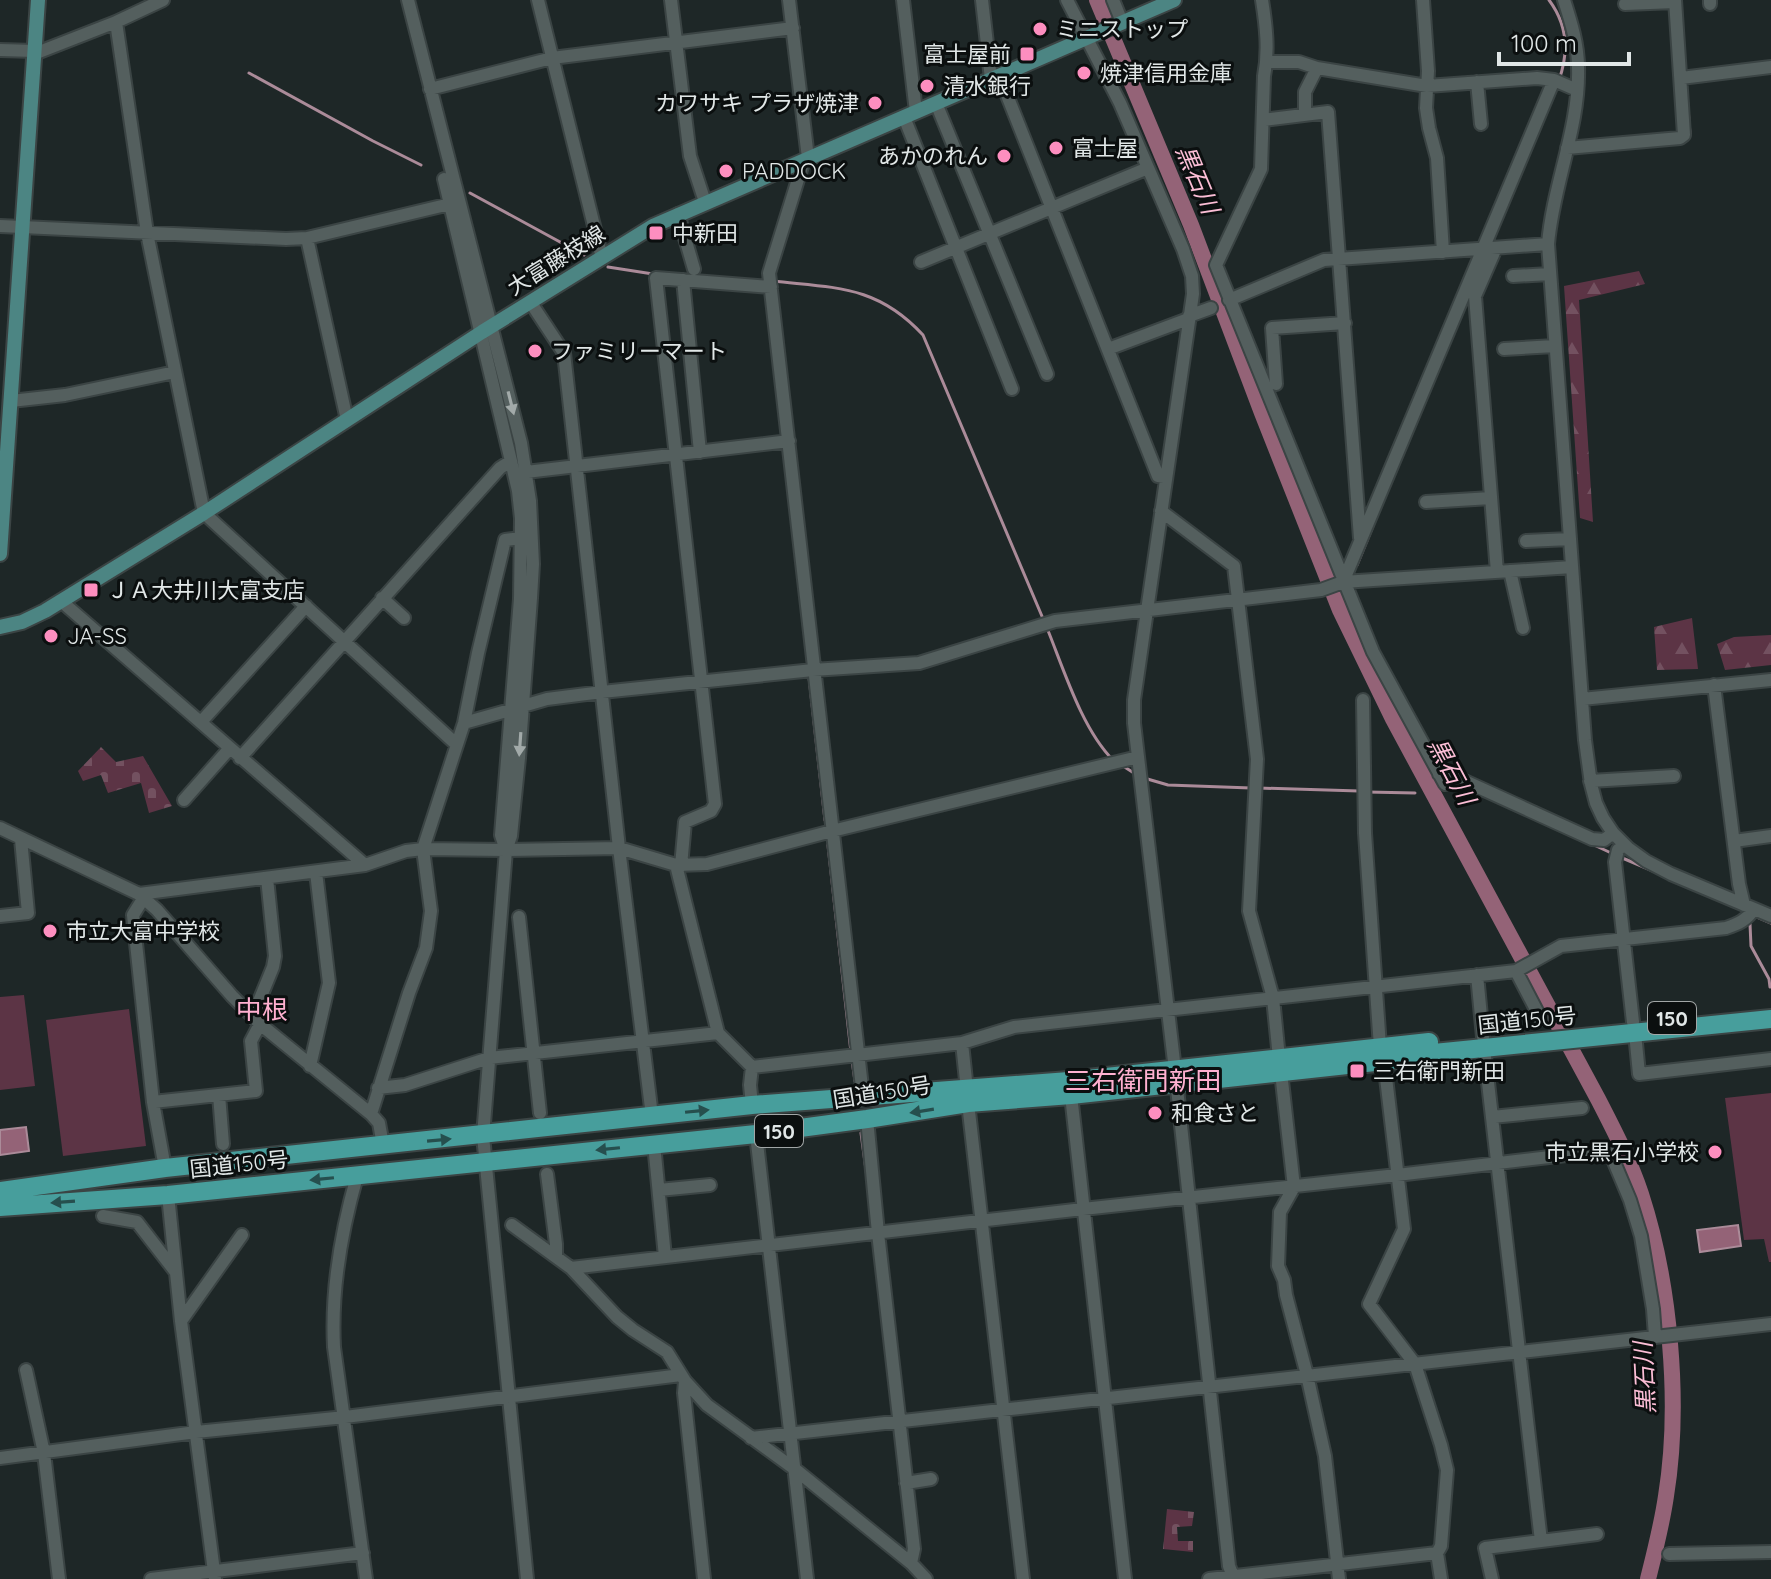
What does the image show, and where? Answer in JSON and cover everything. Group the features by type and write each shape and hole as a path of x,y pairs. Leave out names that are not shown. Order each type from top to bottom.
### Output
{"highway":[{"name":"国道150号","path":"0,1207 168,1195 756,1134 867,1119 968,1096 1382,1054 1484,1042 1549,1030 1577,1033 1634,1027 1771,1008"},
{"name":"国道150号","path":"1634,1027 1771,1019"},
{"name":"国道150号","path":"0,1191 165,1168 752,1105 863,1096 1071,1095 1176,1077"}],"main road":[{"path":"0,552 38,0"},
{"name":"大富藤枝線","path":"0,627 22,622 61,601 653,226 1174,0"}],"street":[{"path":"0,50 34,52 116,22 163,0"},
{"path":"400,0 450,204 521,443 526,472 533,564 517,708"},
{"path":"408,0 486,330 518,491 522,538 511,836 506,850 483,1136 527,1579"},
{"path":"538,0 602,258"},
{"path":"671,0 690,156 705,202"},
{"path":"789,0 806,159 769,273 854,1055 863,1096"},
{"path":"903,0 910,114 956,247 1012,389"},
{"path":"982,0 995,77 1052,208 1158,476 1166,477"},
{"path":"1067,0 1091,36 1192,276 1193,294 1134,700 1134,723 1229,1566 1233,1578"},
{"path":"1113,0 1121,23"},
{"path":"1262,0 1267,62 1261,169 1216,265 1343,582 1373,652 1442,779 1447,773 1592,839 1604,840 1613,833"},
{"path":"1423,0 1428,71 1426,108 1437,158 1443,252"},
{"path":"1564,0 1576,44 1577,90 1548,244 1590,781 1596,803 1613,833 1646,861 1771,916"},
{"path":"1567,148 1680,138 1684,135 1675,1 1625,4"},
{"path":"116,22 147,233 204,513 456,744"},
{"path":"430,89 552,58 793,28"},
{"path":"1267,62 1299,62 1317,68 1427,86 1537,78 1577,90"},
{"path":"1681,78 1771,67"},
{"path":"1305,115 1305,92 1317,68"},
{"path":"1477,82 1481,124"},
{"path":"1343,582 1489,248 1556,82"},
{"path":"936,103 1047,374"},
{"path":"1263,120 1328,112 1361,541"},
{"path":"921,262 1148,168"},
{"path":"0,226 307,238 450,204"},
{"path":"678,214 694,269"},
{"path":"307,238 347,420"},
{"path":"1229,300 1324,260 1548,244"},
{"path":"1489,248 1475,296 1491,498 1504,571 1523,628"},
{"path":"1513,276 1550,274"},
{"path":"752,1067 718,1033 679,866 685,822 711,811 715,804 656,278 770,284"},
{"path":"683,280 700,452"},
{"path":"531,303 564,353 652,1116"},
{"path":"1108,349 1211,308"},
{"path":"1276,384 1272,328 1345,323"},
{"path":"1504,349 1555,346"},
{"path":"11,401 65,395 175,372"},
{"path":"526,472 789,441"},
{"path":"240,758 500,468 511,461"},
{"path":"1426,502 1491,498"},
{"path":"1161,511 1234,566 1257,759 1249,911 1273,998 1294,1187 1280,1212 1278,1266 1284,1280 1325,1456 1339,1579"},
{"path":"371,1114 426,948 431,911 423,849 464,723 505,540 522,538"},
{"path":"1526,541 1570,539"},
{"path":"464,723 547,699 813,670 919,663 1046,624 1147,609 1321,590 1343,582 1572,567"},
{"path":"382,598 404,618"},
{"path":"61,601 365,865"},
{"path":"201,722 306,606"},
{"path":"1582,699 1771,680"},
{"path":"752,1067 962,1043 1014,1027 1516,971 1561,946 1726,928 1749,917 1749,907 1734,841 1714,685"},
{"path":"1363,700 1365,833 1375,986 1404,1229 1369,1304 1415,1364 1441,1445 1447,1470 1441,1546 1437,1553 1441,1579"},
{"path":"184,800 230,748"},
{"path":"141,897 365,865 406,851 423,849 619,848 679,866 707,864 1138,757"},
{"path":"1590,781 1674,776"},
{"path":"0,828 124,886 157,910 256,1020 371,1114 379,1123 383,1145"},
{"path":"1734,841 1771,836"},
{"path":"0,916 28,913 21,839"},
{"path":"1624,844 1618,850 1615,862 1639,1074 1771,1059"},
{"path":"310,1066 329,983 316,872"},
{"path":"153,1102 256,1091 251,1041 275,956 267,878"},
{"path":"141,897 133,915 153,1102 165,1168"},
{"path":"519,917 540,1113"},
{"path":"1516,971 1549,1030"},
{"path":"1477,975 1541,1541"},
{"path":"378,1088 405,1085 489,1058 718,1033"},
{"path":"962,1043 1023,1579"},
{"path":"752,1067 752,1105"},
{"path":"219,1095 223,1144"},
{"path":"1071,1095 1125,1579"},
{"path":"1492,1117 1582,1108"},
{"path":"867,1119 914,1549 911,1563"},
{"path":"756,1134 807,1579"},
{"path":"654,1144 665,1257"},
{"path":"571,1268 1609,1150 1641,1236 1657,1336"},
{"path":"547,1174 556,1257"},
{"path":"357,1176 335,1274 333,1323 366,1579"},
{"path":"659,1190 710,1185"},
{"path":"168,1195 181,1321 215,1575"},
{"path":"103,1216 137,1222 176,1272"},
{"path":"512,1225 571,1268 617,1317 667,1352 683,1378 707,1405 796,1470 911,1563 924,1577"},
{"path":"181,1321 242,1235"},
{"path":"751,1438 1771,1324"},
{"path":"26,1370 44,1453 59,1579"},
{"path":"0,1458 196,1432 683,1378"},
{"path":"683,1378 704,1579"},
{"path":"906,1483 931,1479"},
{"path":"1492,1579 1485,1548 1597,1534"},
{"path":"1669,1554 1771,1552"},
{"path":"151,1579 215,1575 363,1553"},
{"path":"1209,1579 1437,1553"}],"green space":[{"path":"1639,271 1645,284 1579,300 1593,522 1580,518 1564,286"},
{"path":"1692,618 1698,669 1657,670 1654,627"},
{"path":"1771,635 1771,665 1725,670 1717,644 1734,637"},
{"path":"101,747 116,762 143,756 172,806 149,813 141,783 108,793 101,775 83,781 78,771"},
{"path":"24,995 35,1086 0,1090 0,997"},
{"path":"129,1009 146,1146 63,1156 46,1020"},
{"path":"1771,1093 1769,1262 1764,1239 1744,1240 1725,1098"},
{"path":"1167,1509 1194,1512 1192,1526 1177,1527 1178,1541 1193,1541 1193,1552 1163,1549"}],"shaded area":[{"path":"26,1127 29,1151 0,1155 0,1130"},
{"path":"1738,1225 1741,1246 1700,1252 1697,1230"}],"waterway":[{"name":"黒石川","path":"1097,0 1191,225 1340,610 1393,719 1598,1099 1641,1194 1666,1304 1672,1383 1666,1496 1648,1579"},
{"path":"1549,0 1563,28 1565,49 1559,80"},
{"path":"249,73 421,165"},
{"path":"1687,95 1690,134"},
{"path":"470,193 584,255"},
{"path":"608,267 653,274"},
{"path":"773,281 836,288 872,298 889,306 923,335 1044,621"},
{"path":"1357,565 1373,526"},
{"path":"1340,610 1341,596 1345,593"},
{"path":"1047,628 1083,716 1113,760"},
{"path":"809,677 825,820"},
{"path":"1123,766 1137,775"},
{"path":"1144,778 1168,785 1251,788"},
{"name":"黒石川","path":"1425,790 1441,784"},
{"path":"1259,788 1359,791"},
{"path":"1367,792 1415,793"},
{"path":"828,845 851,1052"},
{"path":"1594,845 1609,852"},
{"path":"1620,857 1653,871"},
{"path":"1757,917 1771,923"},
{"path":"1750,924 1751,946 1769,979 1770,987"},
{"path":"852,1060 855,1081"},
{"path":"861,1133 867,1177"}],"place":[{"name":"ミニストップ","path":"1040,29"},
{"name":"富士屋前","path":"1027,54"},
{"name":"焼津信用金庫","path":"1084,73"},
{"name":"清水銀行","path":"927,86"},
{"name":"カワサキ プラザ焼津","path":"875,103"},
{"name":"富士屋","path":"1056,148"},
{"name":"あかのれん","path":"1004,156"},
{"name":"PADDOCK","path":"726,171"},
{"name":"中新田","path":"656,233"},
{"name":"ファミリーマート","path":"535,351"},
{"name":"ＪＡ大井川大富支店","path":"91,590"},
{"name":"JA-SS","path":"51,636"},
{"name":"市立大富中学校","path":"50,931"},
{"name":"三右衛門新田","path":"1357,1071"},
{"name":"和食さと","path":"1155,1113"},
{"name":"市立黒石小学校","path":"1715,1152"}],"district":[{"name":"中根","path":"262,1009"},
{"name":"三右衛門新田","path":"1143,1080"}]}
